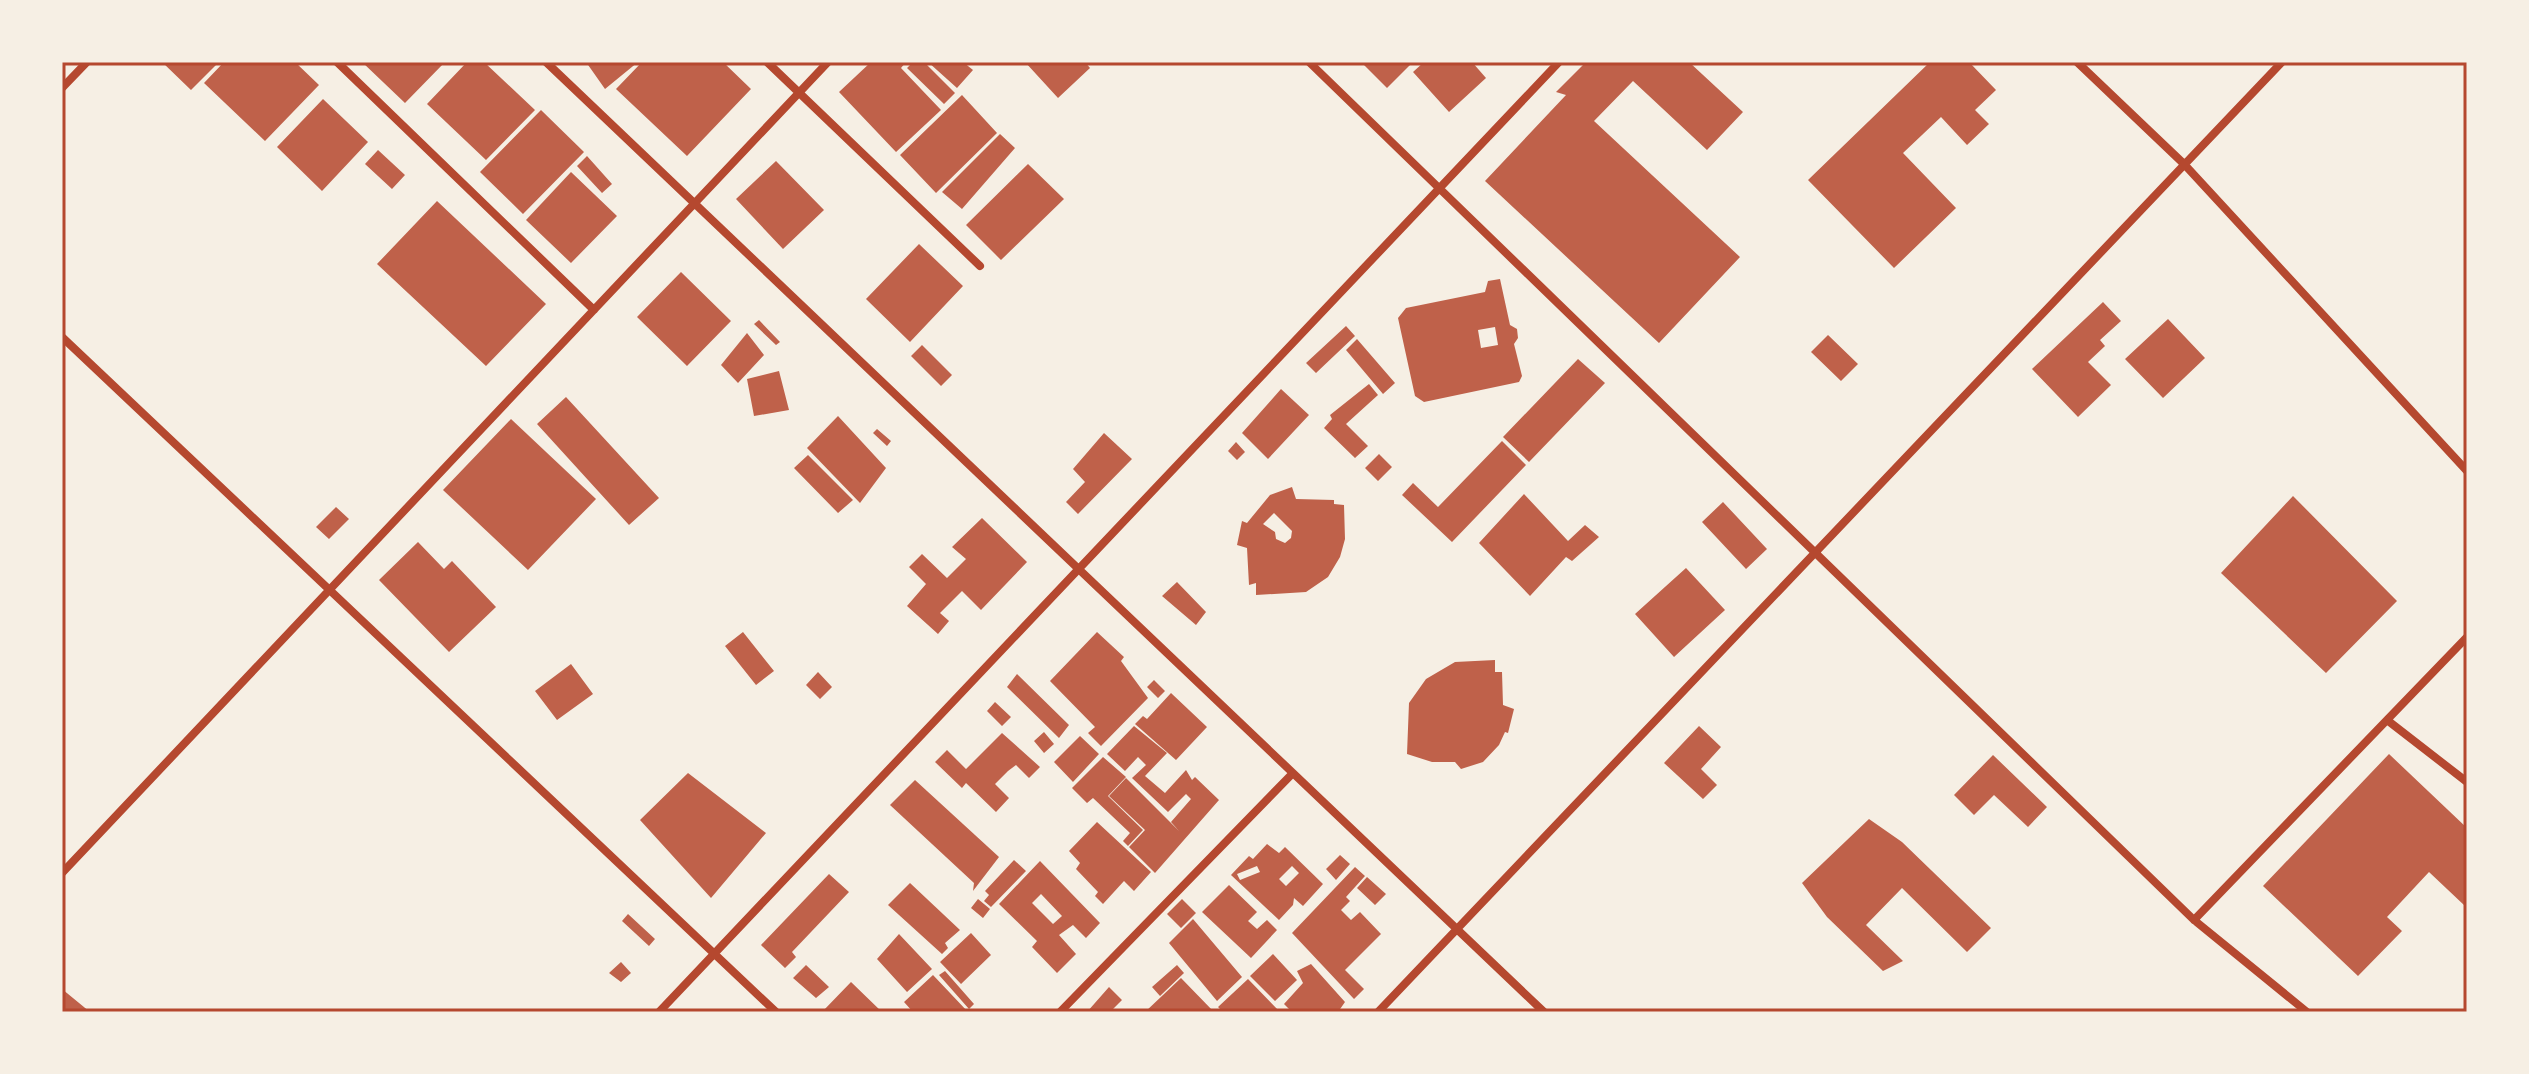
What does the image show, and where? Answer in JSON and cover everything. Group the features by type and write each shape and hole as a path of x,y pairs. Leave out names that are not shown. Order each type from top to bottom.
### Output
{"street":[{"path":"62,88 87,62"},
{"path":"337,62 594,310"},
{"path":"546,62 1544,1012"},
{"path":"767,62 980,266"},
{"path":"62,873 828,62"},
{"path":"1309,62 2194,920 2307,1012"},
{"path":"659,1012 1559,62"},
{"path":"2077,62 2184,164 2467,471"},
{"path":"1378,1012 2282,62"},
{"path":"62,337 776,1012"},
{"path":"2194,920 2467,637"},
{"path":"2387,720 2467,782"},
{"path":"1060,1012 1293,773"}],"building":[{"path":"162,62 219,62 191,90"},
{"path":"224,62 295,62 319,85 265,141 204,83"},
{"path":"362,62 445,62 405,103"},
{"path":"467,62 484,62 535,110 486,160 427,104"},
{"path":"586,62 638,62 605,89"},
{"path":"642,62 723,62 751,89 687,156 616,89"},
{"path":"871,62 906,62 901,68 941,110 896,152 839,92"},
{"path":"913,62 924,62 955,93 944,104 907,68"},
{"path":"928,62 963,62 973,70 957,88"},
{"path":"1025,62 1085,62 1090,68 1058,98"},
{"path":"1361,62 1413,62 1387,88"},
{"path":"1424,62 1472,62 1486,78 1449,112 1413,72"},
{"path":"1586,62 1689,62 1743,112 1707,150 1633,81 1594,121 1740,257 1659,343 1485,181 1566,95 1556,92"},
{"path":"1930,62 1969,62 1996,90 1975,110 1989,124 1967,145 1941,117 1903,153 1956,208 1894,268 1808,180"},
{"path":"962,95 997,133 936,193 900,155"},
{"path":"323,99 368,142 322,191 277,147"},
{"path":"541,110 584,152 523,214 480,172"},
{"path":"1000,134 1015,148 962,209 942,192"},
{"path":"378,150 405,175 392,189 365,164"},
{"path":"587,156 612,184 602,193 577,166"},
{"path":"776,161 824,210 783,249 736,199"},
{"path":"1028,164 1064,199 1001,260 966,225"},
{"path":"571,172 617,216 571,263 526,220"},
{"path":"437,201 546,304 486,366 377,264"},
{"path":"919,244 963,286 910,342 866,299"},
{"path":"681,272 731,321 687,366 637,317"},
{"path":"1500,279 1510,325 1517,329 1518,338 1514,344 1522,376 1519,382 1424,402 1415,396 1398,318 1406,308 1485,292 1488,281","holes":["1495,327 1498,345 1481,348 1478,330"]},
{"path":"2103,302 2121,321 2100,340 2105,346 2088,362 2111,385 2078,417 2032,369"},
{"path":"2168,319 2205,358 2163,398 2125,359"},
{"path":"759,320 780,342 776,345 754,324"},
{"path":"1346,326 1355,336 1316,373 1306,363"},
{"path":"747,333 764,355 738,383 721,365"},
{"path":"1828,335 1858,364 1841,381 1811,352"},
{"path":"1357,339 1395,383 1383,394 1346,350"},
{"path":"922,345 952,375 941,386 911,356"},
{"path":"1578,359 1605,383 1529,462 1503,437"},
{"path":"779,371 789,410 754,416 747,379"},
{"path":"1369,384 1378,395 1346,424 1368,446 1355,458 1324,428 1332,419 1330,415"},
{"path":"1281,389 1309,415 1268,459 1242,433"},
{"path":"566,397 659,498 629,525 537,424"},
{"path":"838,416 886,468 860,503 807,448"},
{"path":"511,419 596,499 528,570 443,490"},
{"path":"877,429 891,441 887,446 873,433"},
{"path":"1104,433 1132,459 1078,514 1066,502 1085,482 1073,469"},
{"path":"1502,441 1526,465 1452,542 1402,495 1413,483 1438,507"},
{"path":"1236,442 1245,452 1237,460 1228,451"},
{"path":"1379,454 1392,467 1378,481 1365,468"},
{"path":"808,455 853,500 838,513 794,468"},
{"path":"1292,487 1296,499 1334,500 1334,504 1344,505 1345,539 1340,557 1328,577 1306,592 1256,595 1256,583 1249,585 1247,548 1237,545 1242,521 1247,523 1270,495","holes":["1274,513 1292,531 1291,538 1285,543 1276,539 1275,532 1263,524"]},
{"path":"1524,494 1568,541 1585,525 1599,537 1572,561 1566,557 1530,596 1479,543"},
{"path":"2293,496 2397,601 2326,673 2221,573"},
{"path":"1723,502 1767,549 1746,569 1702,522"},
{"path":"336,507 349,519 329,539 316,527"},
{"path":"982,518 1027,562 981,610 962,591 940,613 949,621 938,634 907,606 926,584 909,567 922,554 947,578 966,559 952,547"},
{"path":"418,542 444,569 452,561 496,607 449,652 379,580"},
{"path":"1686,568 1725,610 1674,657 1635,614"},
{"path":"1177,582 1206,612 1196,625 1162,596"},
{"path":"743,632 774,671 756,685 725,646"},
{"path":"1097,632 1124,657 1121,661 1148,698 1101,746 1088,733 1095,727 1050,681"},
{"path":"1495,660 1495,672 1502,672 1503,705 1514,709 1508,733 1505,732 1499,745 1483,762 1461,769 1455,762 1432,762 1407,754 1409,703 1426,679 1455,662"},
{"path":"571,664 593,694 557,720 535,691"},
{"path":"818,672 832,687 820,699 806,685"},
{"path":"1017,674 1069,725 1059,738 1007,687"},
{"path":"1154,680 1165,691 1158,698 1147,687"},
{"path":"1171,693 1207,727 1176,760 1135,724 1143,716 1147,719"},
{"path":"995,702 1011,717 1002,726 987,711"},
{"path":"1134,726 1167,753 1145,776 1165,793 1186,770 1192,780 1195,777 1219,800 1155,873 1129,847 1145,830 1109,796 1126,778 1179,831 1171,822 1191,799 1186,794 1168,812 1132,778 1146,765 1138,757 1125,771 1107,754"},
{"path":"1699,726 1721,747 1701,769 1717,785 1703,799 1664,763"},
{"path":"1044,732 1054,744 1044,753 1034,741"},
{"path":"1002,733 1040,767 1029,778 1016,765 995,784 1009,798 996,812 966,783 962,788 935,762 947,750 966,769"},
{"path":"1080,736 1099,754 1073,782 1054,762"},
{"path":"2389,754 2467,828 2467,903 2465,906 2429,872 2387,917 2402,931 2358,976 2263,886"},
{"path":"1993,755 2047,807 2028,827 1994,795 1974,815 1954,795"},
{"path":"1103,757 1126,777 1108,796 1143,830 1128,846 1123,841 1130,833 1093,798 1087,803 1072,788"},
{"path":"688,773 766,833 711,898 640,820"},
{"path":"915,780 999,857 973,891 974,883 890,805"},
{"path":"1869,819 1902,842 1991,928 1967,952 1902,888 1866,925 1903,961 1883,971 1827,917 1802,883"},
{"path":"1097,822 1151,872 1134,891 1124,881 1103,904 1095,896 1098,892 1076,869 1080,863 1069,851"},
{"path":"1267,844 1279,853 1285,847 1323,884 1303,906 1294,898 1293,905 1279,920 1231,875 1249,856 1253,859","holes":["1257,866 1260,872 1240,880 1237,874","1292,866 1299,873 1286,886 1279,879"]},
{"path":"1340,855 1350,864 1336,880 1326,869"},
{"path":"1014,860 1026,871 991,907 984,901 989,895 985,891"},
{"path":"1040,861 1100,923 1086,938 1073,925 1059,935 1076,954 1057,973 1032,947 1037,941 999,904","holes":["1041,894 1062,916 1053,924 1032,903"]},
{"path":"1355,867 1365,876 1346,897 1350,901 1341,910 1351,920 1360,912 1381,934 1345,970 1364,989 1354,999 1292,933"},
{"path":"829,874 849,892 792,952 796,957 785,968 761,945"},
{"path":"1367,877 1386,894 1375,905 1357,888"},
{"path":"910,883 960,930 945,943 948,948 942,954 888,905"},
{"path":"1229,885 1257,912 1248,921 1257,929 1267,920 1277,930 1251,958 1202,912"},
{"path":"978,899 990,909 983,918 971,908"},
{"path":"1182,899 1196,913 1181,928 1167,914"},
{"path":"628,914 655,939 649,946 622,921"},
{"path":"1193,919 1242,977 1217,1001 1169,943"},
{"path":"971,933 991,955 961,984 940,962"},
{"path":"899,934 932,969 907,992 877,959"},
{"path":"1273,954 1297,980 1275,1001 1250,976"},
{"path":"621,962 631,973 621,982 609,973"},
{"path":"1311,964 1345,1002 1338,1012 1292,1012 1284,1004 1303,983 1297,971"},
{"path":"806,965 829,987 816,998 793,978"},
{"path":"1177,965 1184,973 1160,996 1152,987"},
{"path":"945,971 974,1004 969,1009 939,975"},
{"path":"933,975 968,1012 913,1012 904,1002"},
{"path":"1181,978 1214,1012 1145,1012"},
{"path":"1248,979 1280,1012 1223,1012 1218,1007"},
{"path":"851,982 882,1012 822,1012"},
{"path":"1109,987 1122,1000 1110,1012 1087,1012"},
{"path":"62,989 90,1012 62,1012"}]}
